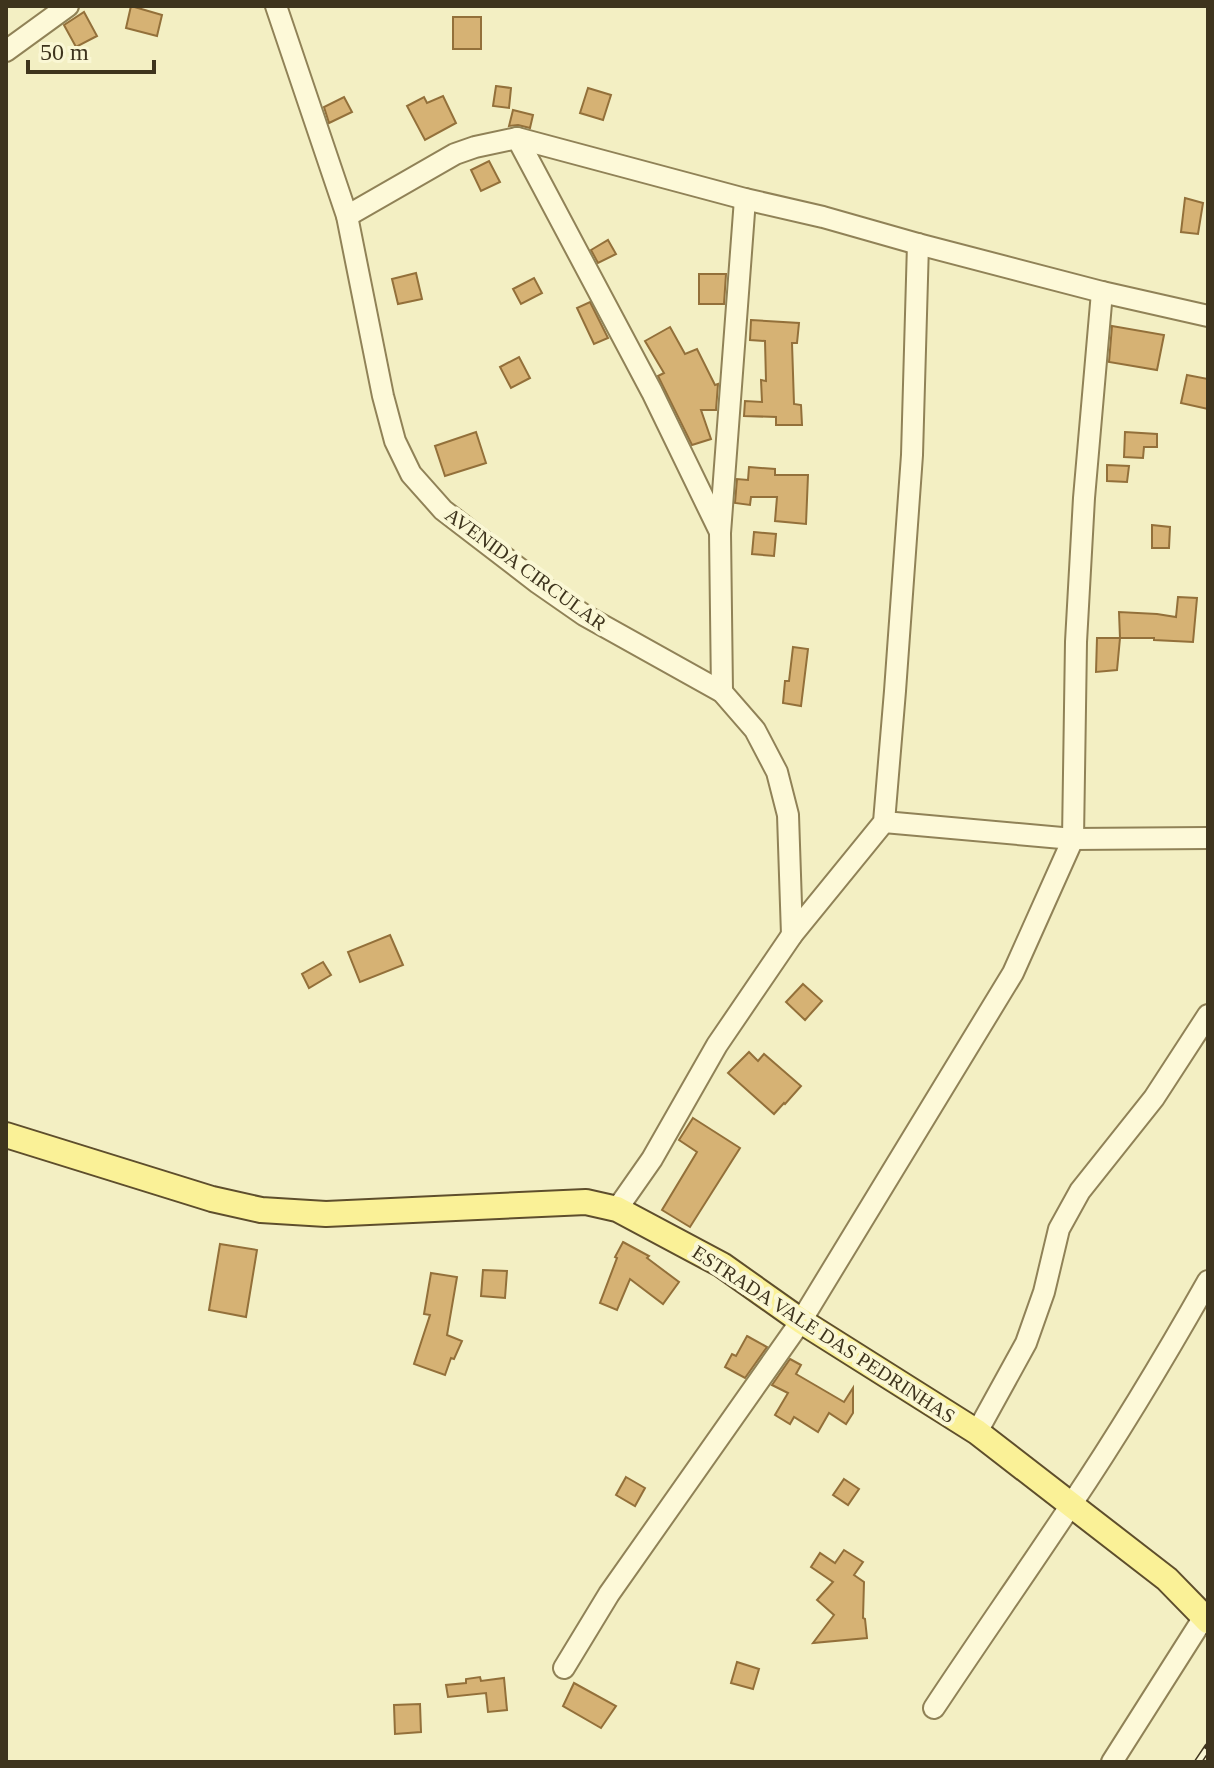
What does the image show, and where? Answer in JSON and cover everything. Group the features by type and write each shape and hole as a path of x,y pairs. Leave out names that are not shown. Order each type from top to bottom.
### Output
{"main road":[{"name":"ESTRADA VALE DAS PEDRINHAS","path":"6,1135 212,1199 261,1210 326,1214 586,1202 617,1209 722,1265 801,1321 977,1432 1167,1579 1206,1619"}],"street":[{"path":"6,51 68,6"},
{"name":"AVENIDA CIRCULAR","path":"276,6 347,216 383,396 395,441 411,474 443,510 584,615 722,692 755,730 777,772 788,815 792,935"},
{"path":"347,216 455,154 517,138 1102,292 1208,316"},
{"path":"517,138 652,392 720,533"},
{"path":"722,692 720,533 745,199"},
{"path":"617,1209 652,1159 717,1045 792,935 884,822 912,455 918,244"},
{"path":"564,1668 609,1594 801,1321 1013,973 1073,839 1084,498 1102,292"},
{"path":"884,822 1073,839 1208,838"},
{"path":"977,1432 1026,1343 1044,1292 1059,1229 1080,1191 1154,1098 1208,1015"},
{"path":"934,1708 1072,1504 1158,1369 1208,1281"},
{"path":"1112,1762 1206,1619"}],"building":[{"path":"131,6 162,15 157,36 126,28"},
{"path":"84,12 97,36 76,47 64,25"},
{"path":"453,17 481,17 481,49 453,49"},
{"path":"496,86 511,88 509,108 493,106"},
{"path":"588,88 611,95 603,120 580,113"},
{"path":"443,96 456,123 425,140 407,106 424,97 427,103"},
{"path":"344,97 352,112 329,123 324,107"},
{"path":"513,110 533,115 530,128 509,126"},
{"path":"489,161 500,182 481,191 471,170"},
{"path":"1185,198 1203,203 1198,234 1181,232"},
{"path":"608,240 616,254 598,263 591,250"},
{"path":"416,273 422,299 398,304 392,279"},
{"path":"699,274 726,274 724,304 699,304"},
{"path":"534,278 542,293 521,304 513,289"},
{"path":"590,302 608,338 594,344 577,308"},
{"path":"751,320 799,323 797,343 792,343 794,404 801,405 802,425 776,425 776,417 744,416 745,401 762,402 761,380 766,381 765,341 750,340"},
{"path":"1112,326 1164,335 1157,370 1109,362"},
{"path":"670,327 685,354 697,349 715,385 718,384 716,410 701,410 711,439 692,445 658,376 664,373 645,341"},
{"path":"519,357 530,378 511,388 500,367"},
{"path":"1187,375 1208,379 1208,409 1181,403"},
{"path":"476,432 486,463 445,476 435,446"},
{"path":"1125,432 1157,434 1157,447 1144,447 1143,458 1124,457"},
{"path":"1107,465 1129,466 1127,482 1107,481"},
{"path":"749,467 775,469 775,475 808,475 806,524 775,521 777,497 751,497 750,505 735,503 737,479 748,480"},
{"path":"1152,525 1170,527 1169,548 1152,548"},
{"path":"754,532 776,534 774,556 752,554"},
{"path":"1178,597 1197,598 1193,642 1120,638 1119,612 1176,617"},
{"path":"1097,638 1120,638 1117,670 1096,672"},
{"path":"793,647 808,649 801,706 783,703"},
{"path":"390,935 403,965 360,982 348,952"},
{"path":"323,962 331,975 309,988 302,974"},
{"path":"803,984 822,1001 805,1020 786,1002"},
{"path":"749,1052 758,1061 764,1054 801,1086 774,1114 728,1073"},
{"path":"693,1118 740,1148 690,1227 662,1210 697,1152 679,1140"},
{"path":"623,1242 649,1256 647,1258 679,1282 663,1304 630,1279 617,1310 600,1303"},
{"path":"220,1244 257,1250 246,1317 209,1310"},
{"path":"483,1270 507,1271 505,1298 481,1296"},
{"path":"431,1273 457,1277 447,1335 462,1341 445,1375 414,1364 430,1315 424,1314"},
{"path":"747,1336 767,1347 745,1378 725,1367 732,1354 736,1356"},
{"path":"790,1359 801,1365 796,1374 844,1402 853,1388 853,1413 846,1424 829,1413 818,1432 794,1417 790,1424 775,1415 788,1393 772,1385"},
{"path":"626,1477 645,1488 635,1506 616,1495"},
{"path":"844,1479 859,1489 848,1505 833,1495"},
{"path":"844,1550 863,1562 854,1575 864,1582 863,1618 867,1638 813,1643 834,1615 817,1600 833,1582 811,1567 820,1553 835,1563"},
{"path":"737,1662 759,1669 753,1689 731,1683"},
{"path":"480,1677 481,1681 504,1678 507,1710 488,1712 486,1693 448,1697 446,1685 466,1683 466,1679"},
{"path":"574,1683 616,1706 601,1728 563,1706"},
{"path":"420,1704 421,1732 395,1734 394,1705"}],"railway":[{"path":"1198,1762 1208,1747"}]}
